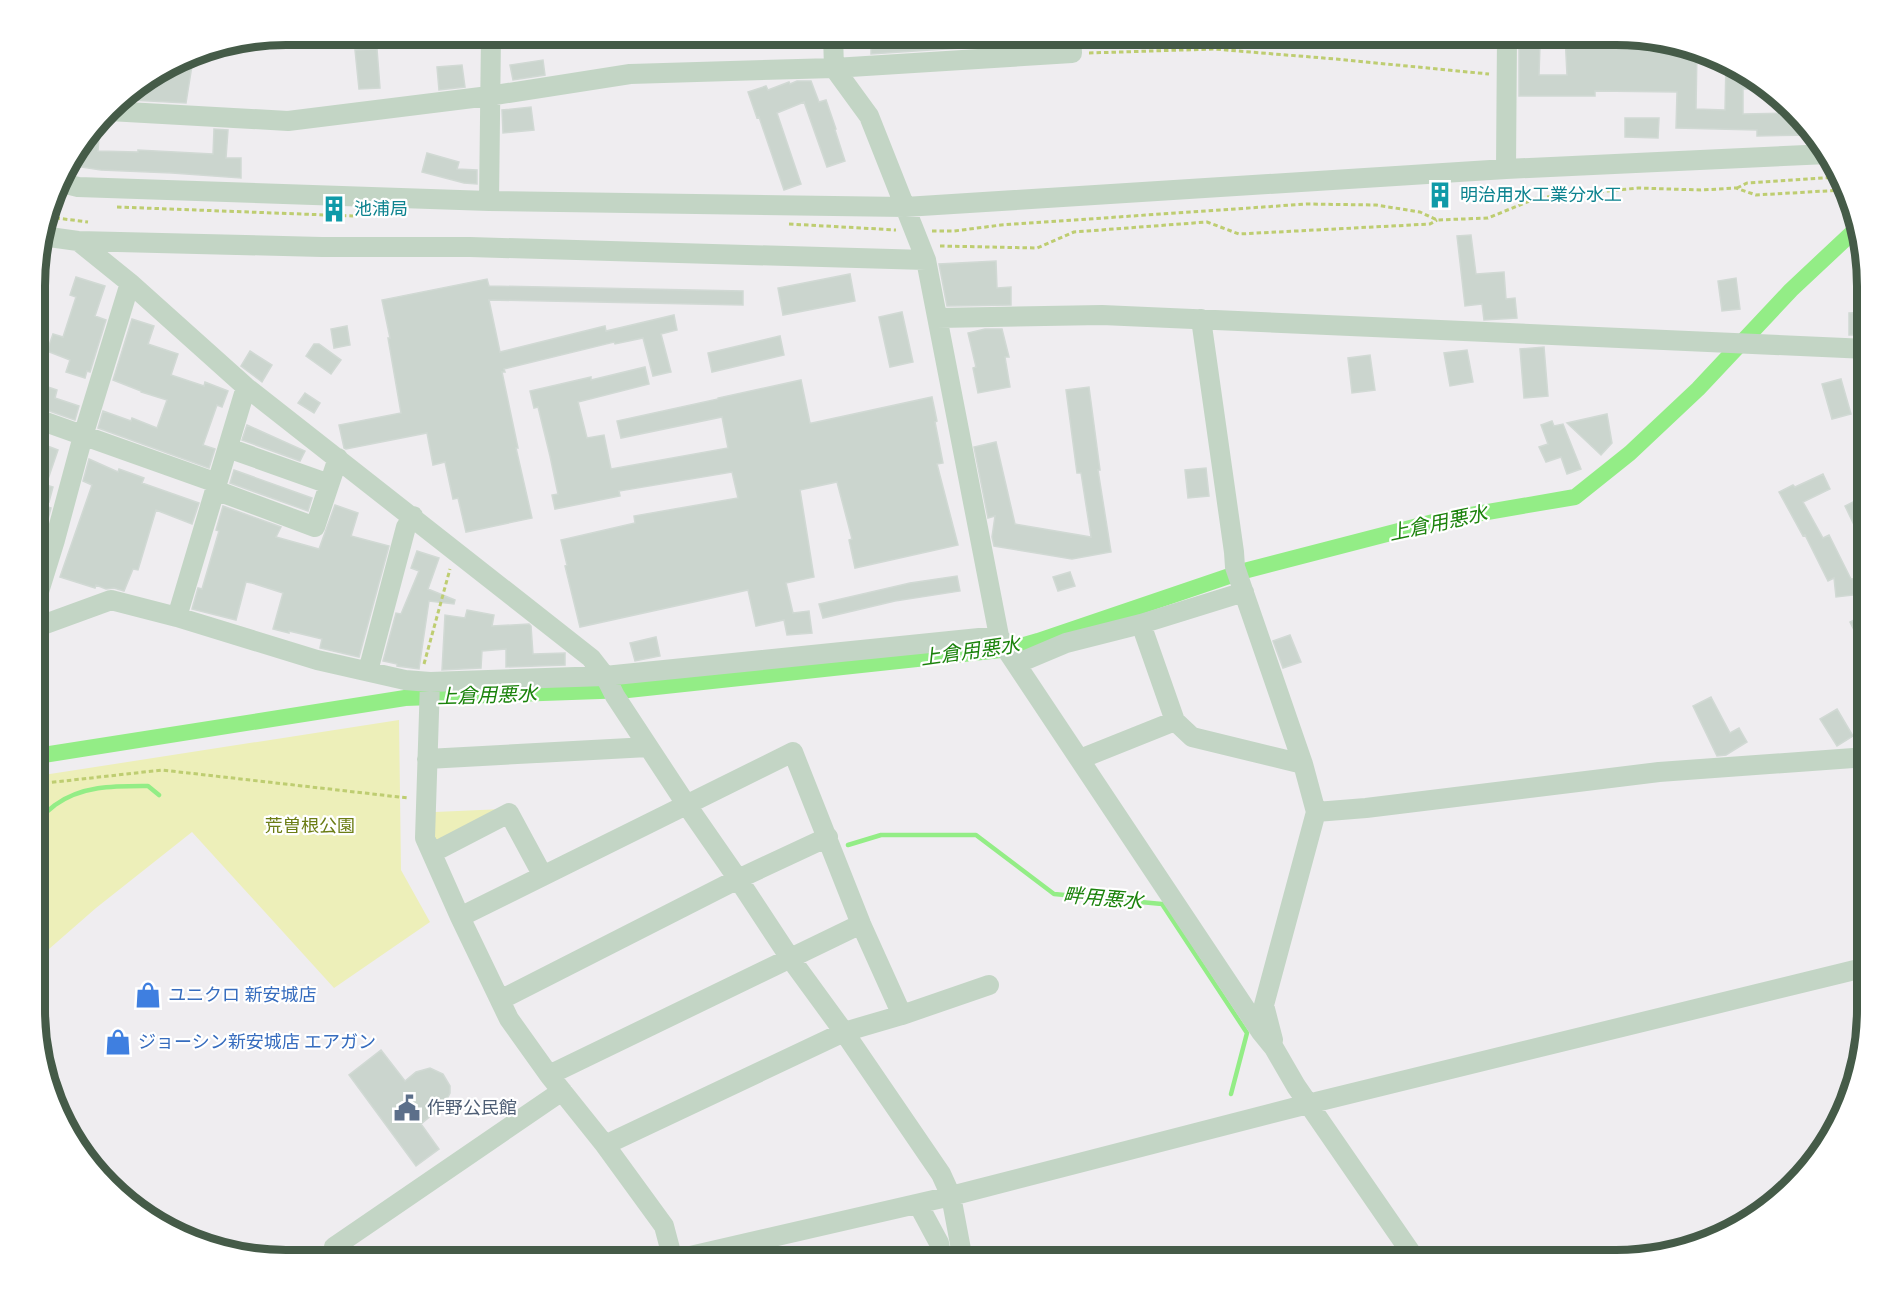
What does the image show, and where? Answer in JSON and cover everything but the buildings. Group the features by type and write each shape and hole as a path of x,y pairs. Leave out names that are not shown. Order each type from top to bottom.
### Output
{"street":[{"path":"489,201 491,45"},
{"path":"833,45 834,68 869,116 923,253 938,318 999,636 1274,1048 1308,1104 1409,1250"},
{"path":"124,108 288,121 489,96 630,74 834,68 1062,45"},
{"path":"1506,169 1507,45"},
{"path":"67,184 78,187 489,201 905,207 1506,169 1818,154"},
{"path":"50,237 78,241 310,246 923,253"},
{"path":"78,241 130,283 246,387 591,658 790,958 844,1032 941,1174 951,1196 961,1250"},
{"path":"45,572 83,436 130,283"},
{"path":"938,318 1102,315 1857,349"},
{"path":"1201,320 1240,581 1303,764 1316,812 1264,1005 1274,1048"},
{"path":"177,617 246,387"},
{"path":"45,422 315,527 338,458"},
{"path":"228,448 329,484"},
{"path":"368,671 406,527 412,516"},
{"path":"1013,660 1141,624 1240,581"},
{"path":"45,624 111,600 177,617 317,660 405,680 427,682 605,676 999,636"},
{"path":"1141,624 1175,721 1192,737 1303,764"},
{"path":"427,682 430,708 425,838 509,1019 549,1075 606,1145 664,1226 670,1250"},
{"path":"1080,759 1175,721"},
{"path":"428,759 648,747"},
{"path":"460,917 793,752 861,924 902,1015"},
{"path":"1316,812 1659,772 1857,758"},
{"path":"432,854 509,813 543,876"},
{"path":"500,1000 738,879 828,837"},
{"path":"549,1075 861,924"},
{"path":"742,1250 1308,1104 1857,970"},
{"path":"606,1145 844,1032 989,985"},
{"path":"336,1250 334,1247 562,1091"},
{"path":"918,1204 939,1242 940,1250"}],"path":[{"path":"1100,45 1214,49 1506,76"},
{"path":"1736,188 1747,183 1831,178"},
{"path":"55,218 97,224"},
{"path":"923,253 1037,248 1074,232 1207,222 1239,234 1430,224 1437,220"},
{"path":"427,682 424,662 455,550"},
{"path":"45,783 162,770 425,800"}],"green space":[{"name":"荒曽根公園","path":"399,720 401,870 430,922 334,988 192,832 96,908 45,953 45,775"},
{"path":"503,809 437,847 434,840 435,812"}],"waterway":[{"name":"上倉用悪水","path":"45,755 405,698 628,690 1010,649 1244,571 1441,520 1575,497 1630,453 1698,389 1791,290 1851,234"},
{"path":"45,813 66,798 100,788 148,786 159,795"},
{"name":"畔用悪水","path":"848,845 881,835 976,835 1054,894 1162,904 1247,1033 1231,1094"}],"place":[{"name":"明治用水工業分水工","path":"1440,195"},
{"name":"池浦局","path":"334,209"},
{"name":"ユニクロ 新安城店","path":"148,995"},
{"name":"ジョーシン新安城店 エアガン","path":"118,1042"},
{"name":"作野公民館","path":"407,1108"}]}
